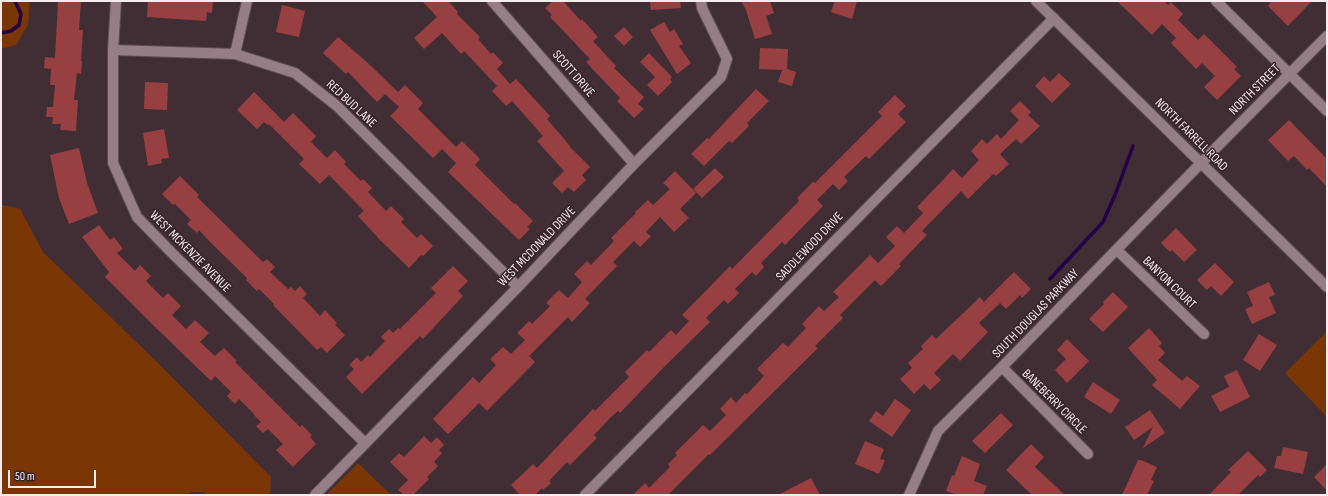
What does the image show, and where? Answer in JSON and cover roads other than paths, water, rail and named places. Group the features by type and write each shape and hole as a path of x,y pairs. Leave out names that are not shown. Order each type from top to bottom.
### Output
{"street":[{"name":"WEST MCKENZIE AVENUE","path":"116,1 113,50 113,163 137,217 365,443"},
{"path":"235,54 247,1"},
{"name":"SCOTT DRIVE","path":"492,1 634,164"},
{"name":"WEST MCDONALD DRIVE","path":"315,495 518,287 634,164 721,77 727,59 702,8 701,1"},
{"name":"NORTH FARRELL ROAD","path":"1036,1 1327,287"},
{"path":"1216,1 1327,111"},
{"name":"SADDLEWOOD DRIVE","path":"586,495 1054,18"},
{"name":"NORTH STREET","path":"1200,163 1327,36"},
{"name":"RED BUD LANE","path":"113,50 235,54 295,73 337,106 518,287"},
{"name":"SOUTH DOUGLAS PARKWAY","path":"909,495 938,431 1117,250 1200,163"},
{"name":"BANYON COURT","path":"1117,250 1204,334"},
{"name":"BANEBERRY CIRCLE","path":"1002,367 1088,454"}],"waterway":[{"path":"1,33 11,31 19,25 21,14 15,1"},
{"path":"1050,279 1103,222 1115,195 1133,146"}]}
